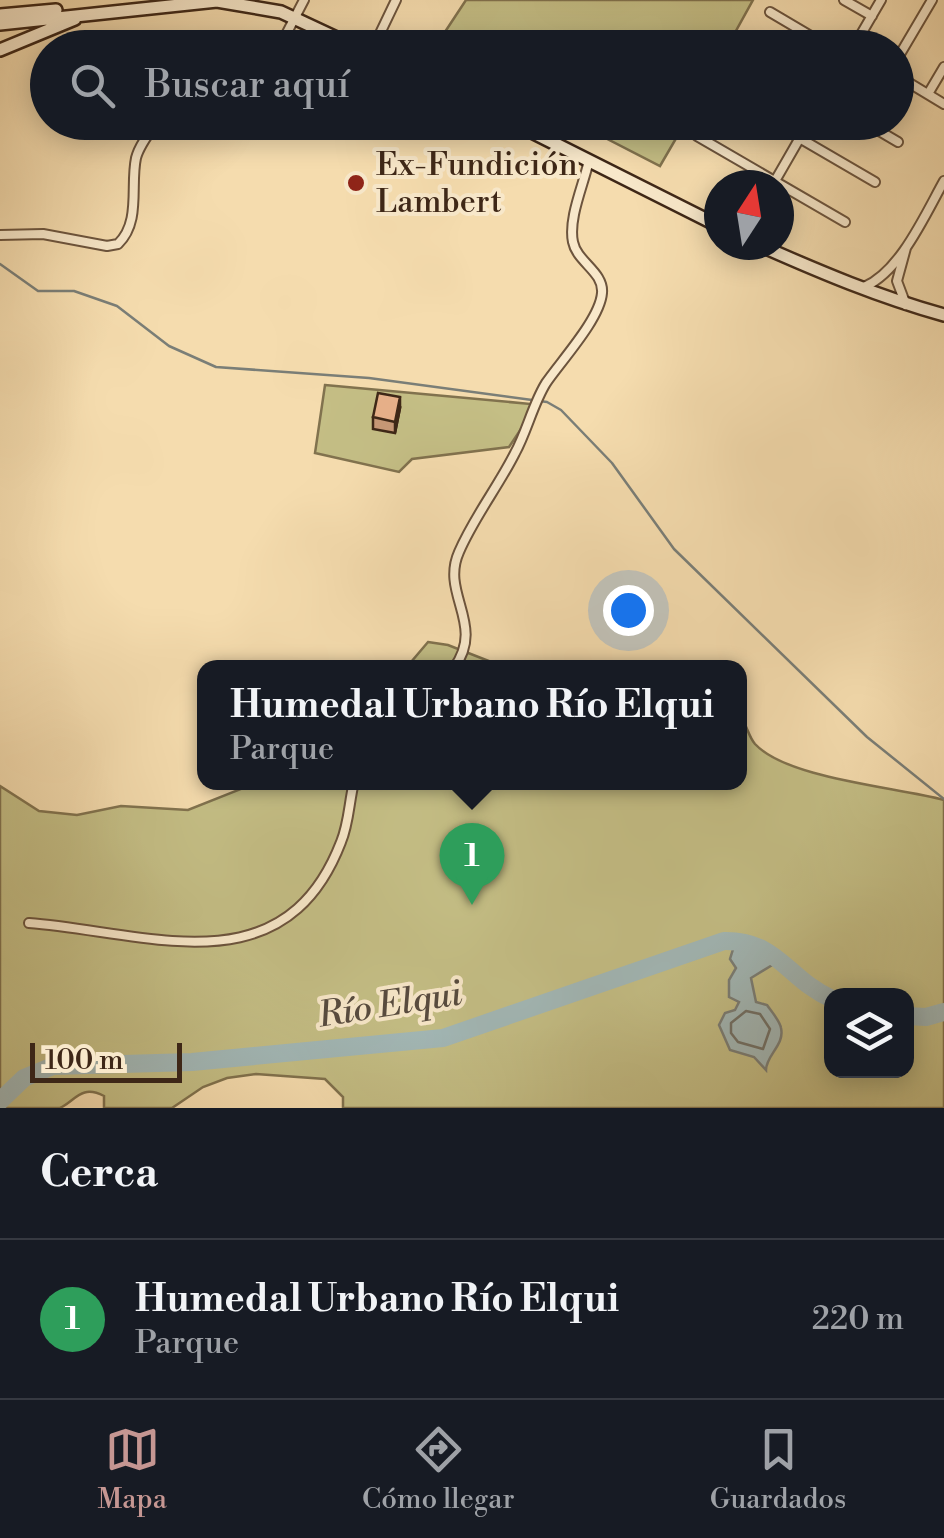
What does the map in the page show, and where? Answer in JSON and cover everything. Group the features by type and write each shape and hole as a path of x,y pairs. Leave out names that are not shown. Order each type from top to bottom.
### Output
{"main road":[{"path":"0,15 215,0 254,5 295,17 321,30"},
{"path":"0,24 37,10"},
{"path":"50,30 98,11"},
{"path":"0,50 30,38"},
{"path":"548,140 704,218"},
{"path":"794,260 859,288 944,315"}],"street":[{"path":"288,30 304,0"},
{"path":"382,30 396,0"},
{"path":"844,0 872,16"},
{"path":"864,30 881,0"},
{"path":"914,30 932,0"},
{"path":"770,12 800,30"},
{"path":"928,94 944,67"},
{"path":"914,86 944,104"},
{"path":"0,235 43,234 107,246 118,244 126,236 137,155 146,140"},
{"path":"705,140 756,170"},
{"path":"782,170 799,140"},
{"path":"802,140 875,182"},
{"path":"459,660 467,632 454,583 454,564 468,531 516,451 538,399 602,294 600,281 578,254 572,235 589,160"},
{"path":"859,288 883,276 906,248 944,181"},
{"path":"794,192 845,222"},
{"path":"906,248 897,281 906,304"},
{"path":"29,923 173,942 234,938 268,928 304,906 322,881 342,840 352,790"}],"shaded area":[{"path":"466,0 753,0 736,30 446,30"},
{"path":"609,140 675,140 660,166"},
{"path":"325,385 531,404 527,420 509,447 412,459 399,472 315,453"},
{"path":"428,642 448,645 486,660 413,660"},
{"path":"747,729 755,744 792,766 944,800 944,1108 343,1108 343,1097 325,1079 256,1074 227,1078 203,1087 172,1108 104,1108 104,1096 90,1092 60,1108 0,1108 0,786 39,811 77,815 121,806 188,810 238,790 747,790"}],"water":[{"path":"735,943 767,956 774,964 751,978 756,1002 767,1005 782,1034 766,1070 754,1057 730,1050 719,1025 725,1013 735,1010 739,1002 729,997 729,980 736,968 730,959"}],"building":[{"path":"378,393 400,397 395,422 373,417"}],"waterway":[{"path":"0,264 38,291 74,291 117,306 169,346 216,367 369,378 547,402 561,410 612,463 674,549 867,737 944,799"},
{"name":"Río Elqui","path":"0,1101 24,1078 53,1066 192,1062 443,1038 724,941 757,947 824,995"},
{"name":"Río Elqui","path":"914,1016 944,1012"}],"place":[{"name":"Ex-Fundición Lambert","path":"356,183"},
{"name":"Humedal Urbano Río Elqui","path":"472,905"}]}
